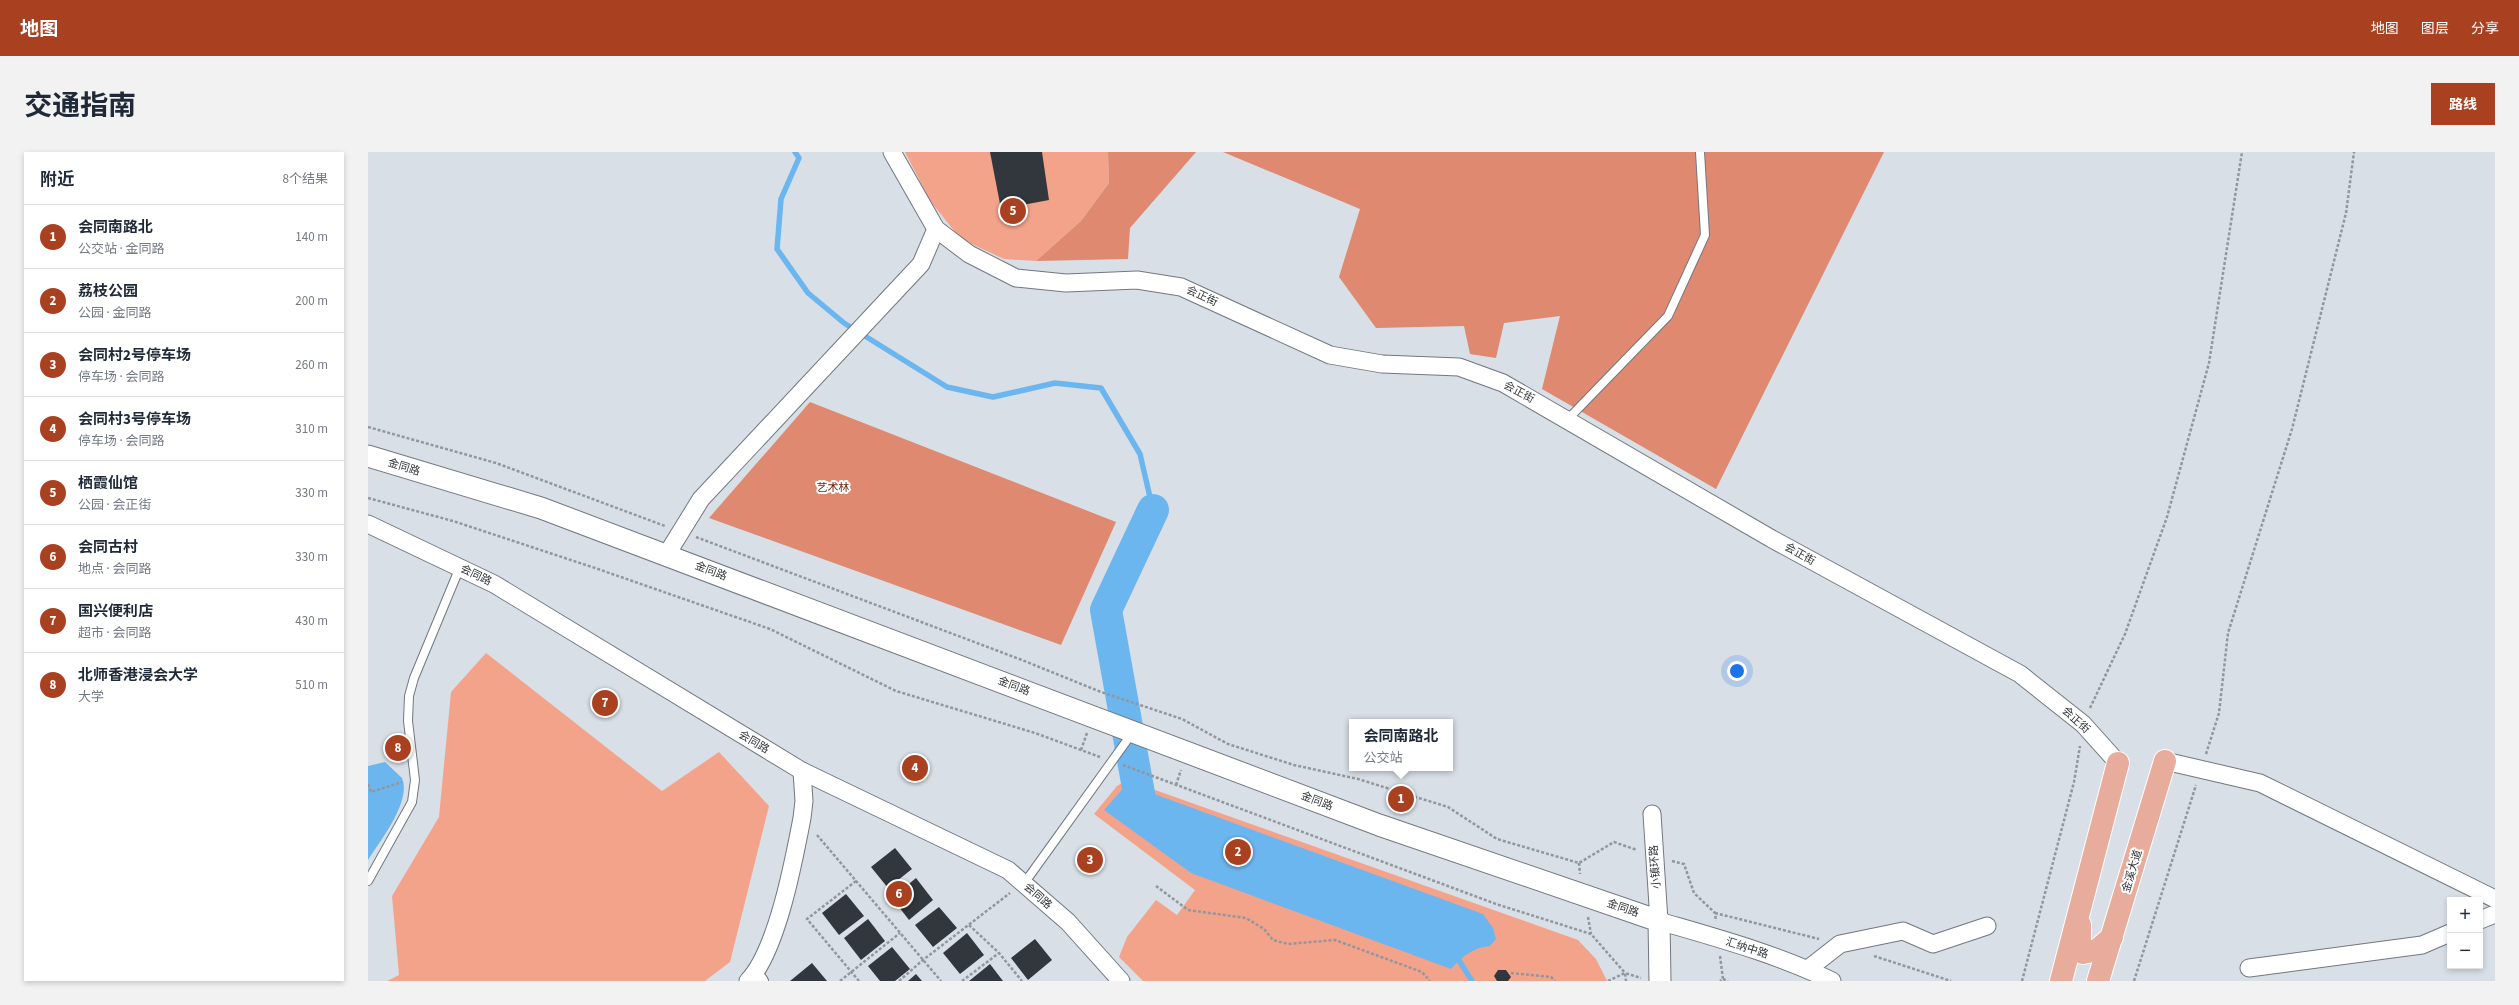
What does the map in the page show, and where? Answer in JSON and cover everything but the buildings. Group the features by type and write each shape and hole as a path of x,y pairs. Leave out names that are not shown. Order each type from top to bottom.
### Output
{"main road":[{"name":"金溪大道","path":"2098,981 2165,761"},
{"path":"2062,981 2118,763"},
{"path":"2082,906 2080,943 2083,952 2097,950 2112,937"}],"street":[{"name":"会正街","path":"892,152 936,229 969,254 1016,278 1066,283 1137,280 1181,287 1330,355 1382,364 1459,367 1503,383 1568,419 1772,538 2020,674 2083,724 2118,763"},
{"path":"667,554 701,499 921,264 936,229"},
{"name":"金同路","path":"368,456 541,508 667,554 1379,825 1659,921"},
{"name":"会同路","path":"368,524 494,584 802,771 1026,880 1068,922 1121,981"},
{"path":"2165,761 2260,783 2495,899"},
{"path":"755,978 778,921 802,818 804,800 802,771"},
{"name":"小镇环路","path":"1652,814 1659,921"},
{"path":"2483,919 2495,914"},
{"path":"1652,980 1659,921"},
{"name":"汇纳中路","path":"1659,921 1718,938 1808,969 1832,981"},
{"path":"1808,969 1840,944 1903,931 1934,944 1987,926"},
{"path":"2250,968 2422,945 2447,934"}],"lane":[{"path":"1568,419 1668,316 1705,235 1700,152"},
{"path":"368,881 412,802 415,780 409,736 409,696 414,678 460,567"},
{"path":"1026,880 1133,731"}],"path":[{"path":"2022,981 2074,782 2083,724 2125,634 2167,517 2209,363 2242,152"},
{"path":"2134,981 2219,714 2228,633 2292,429 2346,213 2354,152"},
{"path":"368,427 496,463 1022,660 1101,692 1182,719 1228,744 1294,765 1358,779 1448,807 1497,839 1579,863 1614,842 1684,864 1694,893 1715,913 1721,980 1728,981"},
{"path":"368,498 452,521 600,569 770,629 896,691 1035,732 1094,755"},
{"path":"1147,774 1496,904 1591,934 1625,973 1626,981"},
{"path":"368,784 371,792 404,781"},
{"path":"802,818 941,981"},
{"path":"899,981 923,960 1026,880"},
{"path":"856,881 807,919 859,981"},
{"path":"1156,886 1188,910 1246,918 1264,929 1273,940 1288,944 1335,940 1350,944 1422,972 1430,981"},
{"path":"969,925 999,953 1020,980"},
{"path":"840,981 900,933"},
{"path":"962,981 999,953"},
{"path":"1511,973 1551,978 1555,981"},
{"path":"1608,981 1625,973 1652,980"}],"shaded area":[{"path":"905,152 1108,152 1109,183 1081,221 1036,261 1004,259 961,239 930,201"},
{"path":"486,653 662,791 719,752 769,806 730,962 705,981 387,981 399,975 392,896 439,817 451,692"},
{"path":"1127,780 1578,940 1596,959 1607,981 1143,981 1119,957 1127,937 1156,900 1177,915 1195,890 1094,814 1117,786"}],"green space":[{"path":"1108,152 1196,152 1130,228 1128,259 1036,261 1081,221 1109,183"},
{"path":"1223,152 1884,152 1716,489 1542,389 1560,316 1504,323 1496,358 1470,354 1464,326 1376,328 1339,277 1360,209"},
{"name":"艺术林","path":"810,402 1116,522 1061,645 709,518"}],"water":[{"path":"385,762 402,778 404,787 403,798 387,832 368,860 368,766"},
{"path":"1127,784 1483,914 1493,928 1496,939 1490,946 1468,953 1451,969 1191,873 1104,810"}],"waterway":[{"path":"795,152 799,158 781,199 777,249 808,293 844,323 947,387 993,397 1055,383 1101,388 1140,454 1153,510"},
{"path":"1153,510 1106,610 1142,810 1161,822"},
{"path":"1455,954 1472,981"}],"place":[{"name":"栖霞仙馆","path":"1013,211"},
{"name":"国兴便利店","path":"605,703"},
{"name":"北师香港浸会大学","path":"398,748"},
{"name":"会同村3号停车场","path":"915,768"},
{"name":"会同南路北","path":"1401,799"},
{"name":"荔枝公园","path":"1238,852"},
{"name":"会同村2号停车场","path":"1090,860"},
{"name":"会同古村","path":"899,894"}]}
